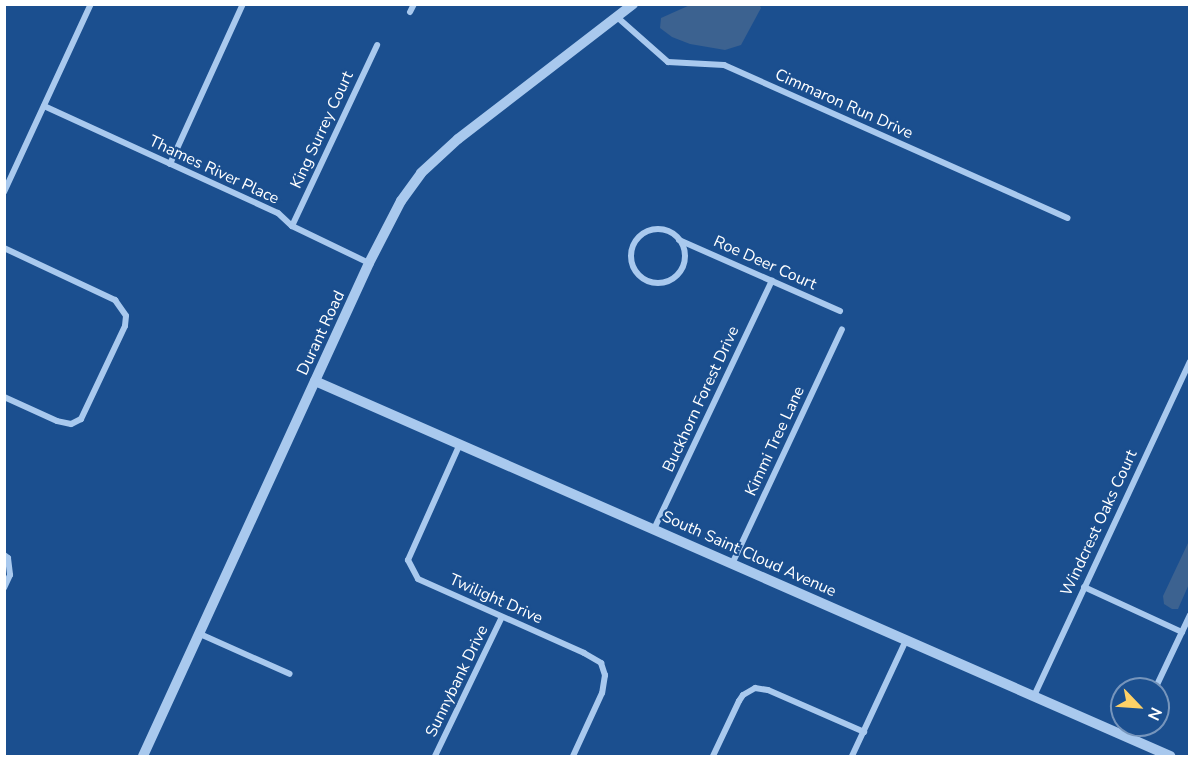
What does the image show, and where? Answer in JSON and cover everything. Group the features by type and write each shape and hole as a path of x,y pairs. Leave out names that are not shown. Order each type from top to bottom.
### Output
{"street":[{"path":"4,192 91,4"},
{"path":"170,164 243,4"},
{"path":"410,12 414,4"},
{"name":"Durant Road","path":"143,756 392,215 421,173 458,139 633,4"},
{"name":"Cimmaron Run Drive","path":"617,17 668,62 724,65 1067,218"},
{"name":"King Surrey Court","path":"292,226 377,45"},
{"name":"Thames River Place","path":"44,106 278,213 292,226 369,263"},
{"path":"661,229 670,232 679,240 684,253 684,261 675,276 660,282 643,278 637,273 631,256 632,247 643,233 661,229"},
{"name":"Roe Deer Court","path":"679,240 840,311"},
{"path":"4,248 116,300 126,316 125,327 81,419 71,424 57,421 4,397"},
{"name":"Buckhorn Forest Drive","path":"654,529 772,281"},
{"name":"Kimmi Tree Lane","path":"732,564 842,329"},
{"name":"Windcrest Oaks Court","path":"1034,696 1190,362"},
{"name":"South Saint Cloud Avenue","path":"315,381 1170,756"},
{"name":"Twilight Drive","path":"459,446 408,560 418,579 584,652 594,658 604,669 606,682 573,756"},
{"path":"4,555 8,558 10,575 4,588"},
{"path":"1084,587 1182,632"},
{"path":"1161,677 1190,615"},
{"name":"Sunnybank Drive","path":"435,756 502,617"},
{"path":"200,634 290,674"},
{"path":"852,756 906,640"},
{"path":"713,756 739,700 755,688 768,690 864,732"}],"water":[{"path":"759,4 761,8 741,45 725,50 690,44 672,37 660,28 661,18 690,5"},
{"path":"1189,541 1189,584 1178,609 1172,609 1164,604 1163,596"}]}
